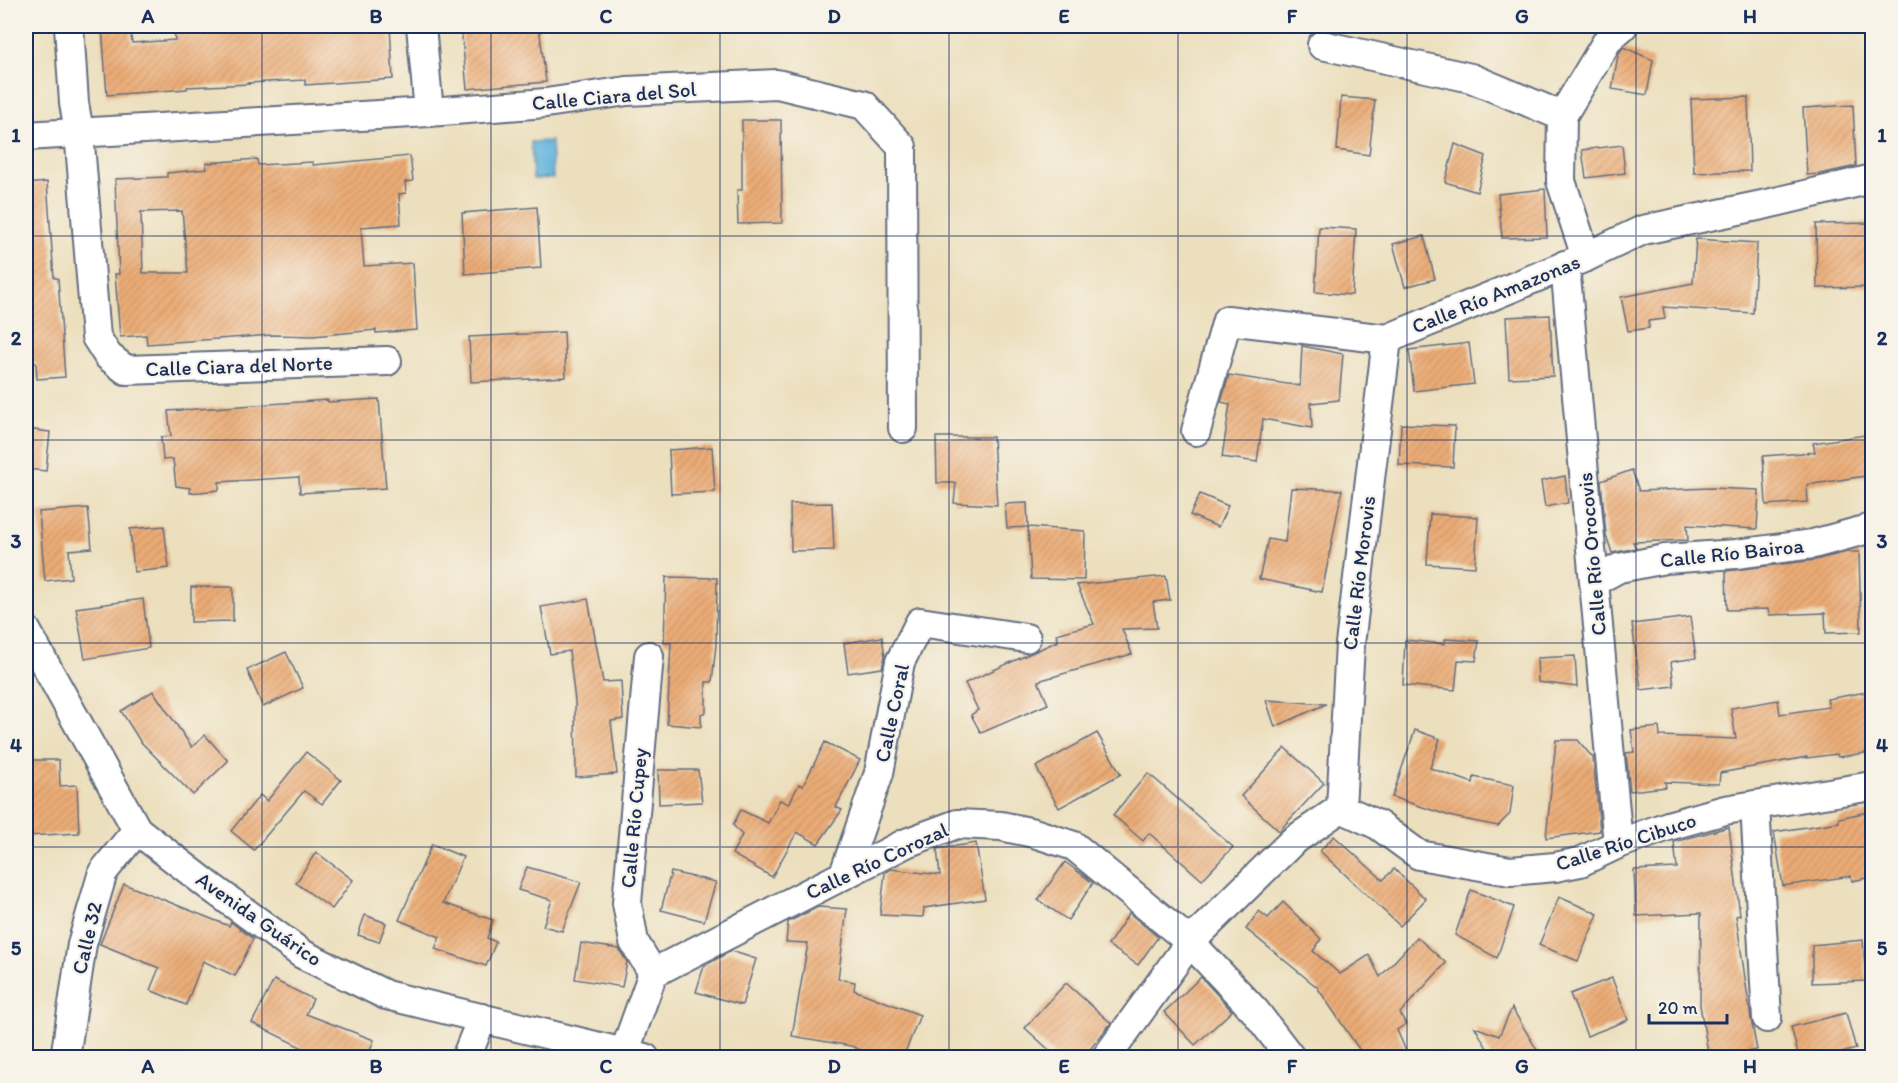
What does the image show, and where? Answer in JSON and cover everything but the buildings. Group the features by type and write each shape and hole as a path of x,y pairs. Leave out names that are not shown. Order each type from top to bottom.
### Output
{"street":[{"name":"Calle Ciara del Norte","path":"69,26 96,337 108,356 126,370 387,361"},
{"path":"421,26 429,112"},
{"path":"1322,45 1471,78 1563,116 1609,38 1623,26"},
{"name":"Calle Ciara del Sol","path":"26,136 429,112 546,103 627,91 777,84 864,105 902,147 903,428"},
{"name":"Calle Río Orocovis","path":"1563,116 1561,181 1575,261 1594,581 1618,844"},
{"name":"Calle Río Amazonas","path":"1196,432 1227,320 1387,339 1575,261 1643,230 1872,179"},
{"name":"Calle Río Morovis","path":"1341,808 1350,644 1387,339"},
{"name":"Calle Río Bairoa","path":"1594,581 1619,568 1665,559 1736,554 1813,544 1872,528"},
{"name":"Calle Coral","path":"844,874 879,773 900,662 920,622 1026,638"},
{"name":"Avenida Guárico","path":"26,630 138,830 302,954 386,994 635,1054"},
{"name":"Calle Río Cupey","path":"649,657 627,903 634,942 653,973"},
{"name":"Calle Río Cibuco","path":"1341,808 1378,825 1419,855 1510,871 1580,862 1618,844 1668,826 1725,810 1872,786"},
{"path":"1755,805 1767,1018"},
{"path":"1106,1058 1190,942 1293,841 1341,808"},
{"name":"Calle Río Corozal","path":"653,973 906,843 957,824 1001,826 1034,833 1074,846 1190,942 1256,1011 1291,1058"},
{"name":"Calle 32","path":"65,1058 82,944 103,872 138,830"},
{"path":"635,1054 653,973"},
{"path":"466,1058 482,1018"}],"water":[{"path":"551,141 553,178 533,179 531,142"}]}
